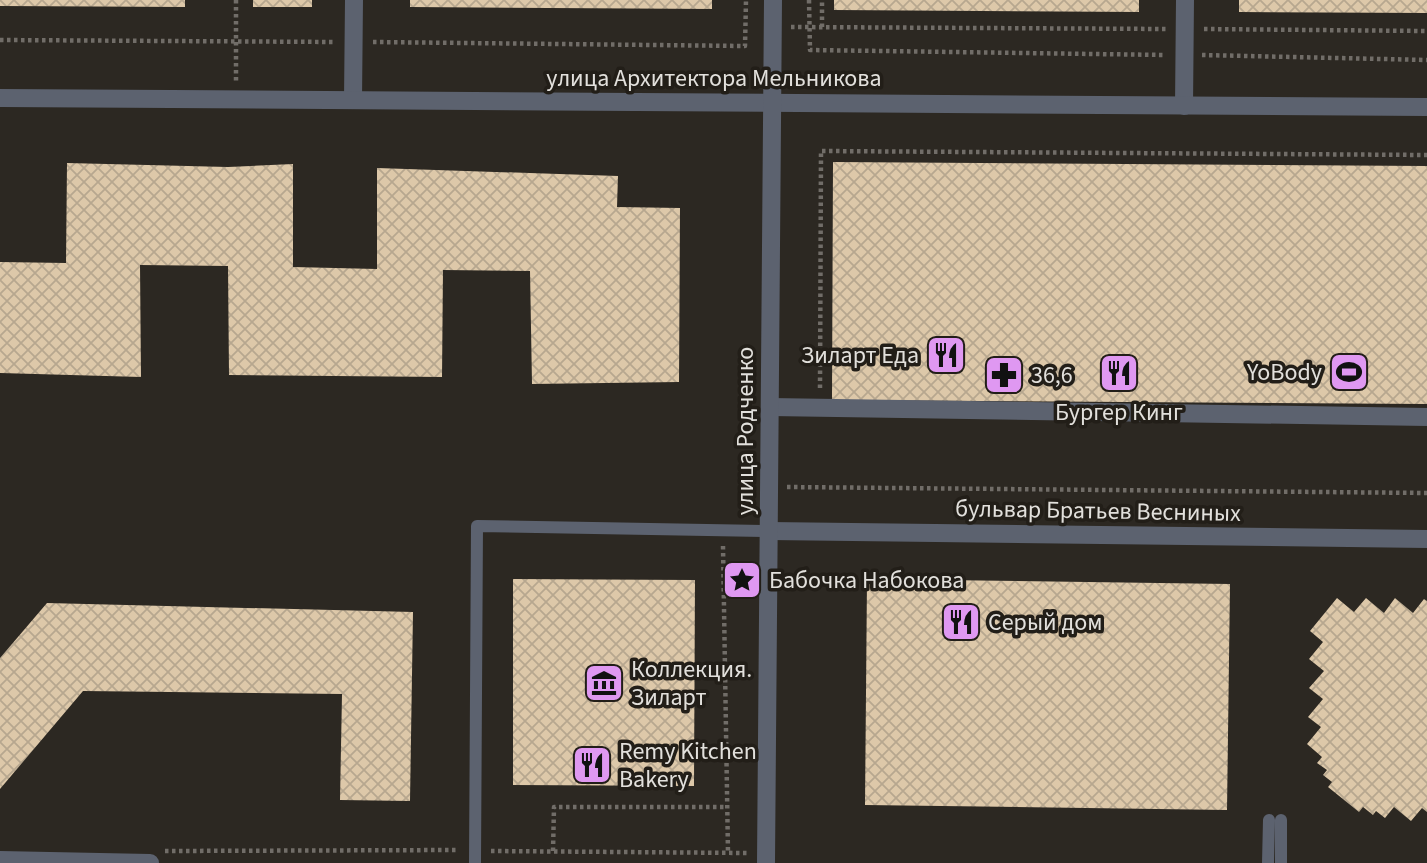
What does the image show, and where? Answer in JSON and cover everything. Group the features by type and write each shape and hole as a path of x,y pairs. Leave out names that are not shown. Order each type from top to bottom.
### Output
{"street":[{"path":"353,100 354,0"},
{"name":"улица Родченко","path":"767,858 773,0"},
{"path":"1184,106 1185,0"},
{"name":"улица Архитектора Мельникова","path":"0,98 1427,107"},
{"path":"770,407 1427,417"},
{"name":"бульвар Братьев Весниных","path":"769,531 1427,539"},
{"path":"0,860 155,857"}],"lane":[{"path":"475,857 477,526 769,531"},
{"path":"1268,863 1275,820 1281,863"}],"path":[{"path":"236,0 236,100"},
{"path":"0,40 746,46 746,0"},
{"path":"809,0 810,50 1427,60"},
{"path":"822,0 822,27"},
{"path":"772,27 1427,31"},
{"path":"820,408 821,151 1427,155"},
{"path":"769,488 828,485 1427,493"},
{"path":"722,530 728,853"},
{"path":"553,851 554,807 727,807"},
{"path":"155,857 475,857 553,851 728,853 767,858"}],"building":[{"path":"0,0 185,0 185,7 0,6"},
{"path":"253,0 312,0 312,7 253,7"},
{"path":"410,0 712,0 712,9 410,7"},
{"path":"834,0 1139,0 1139,12 834,10"},
{"path":"1239,0 1427,0 1427,13 1239,12"},
{"path":"833,162 1427,166 1427,404 832,400"},
{"path":"67,163 228,167 293,164 293,267 377,269 377,168 618,176 617,207 680,208 679,382 532,384 530,271 443,270 442,377 229,375 228,266 140,265 141,377 0,373 0,262 66,263"},
{"name":"Коллекция. Зиларт","path":"513,579 695,580 694,786 513,785"},
{"path":"867,579 1230,584 1227,810 865,805"},
{"path":"1337,598 1354,612 1366,598 1384,613 1395,598 1413,613 1424,599 1427,601 1427,812 1422,808 1411,821 1394,807 1385,818 1376,811 1373,815 1363,807 1359,812 1328,787 1332,782 1323,775 1327,770 1317,763 1322,757 1307,744 1321,727 1308,717 1323,699 1309,688 1324,671 1309,659 1323,642 1310,631"},
{"path":"47,603 413,612 410,801 340,800 342,694 83,691 0,789 0,658"}],"place":[{"name":"Зиларт Еда","path":"946,355"},
{"name":"YoBody","path":"1349,372"},
{"name":"Бургер Кинг","path":"1119,373"},
{"name":"36,6","path":"1004,375"},
{"name":"Бабочка Набокова","path":"742,580"},
{"name":"Серый дом","path":"961,622"},
{"name":"Коллекция. Зиларт","path":"604,683"},
{"name":"Remy Kitchen Bakery","path":"592,765"}]}
